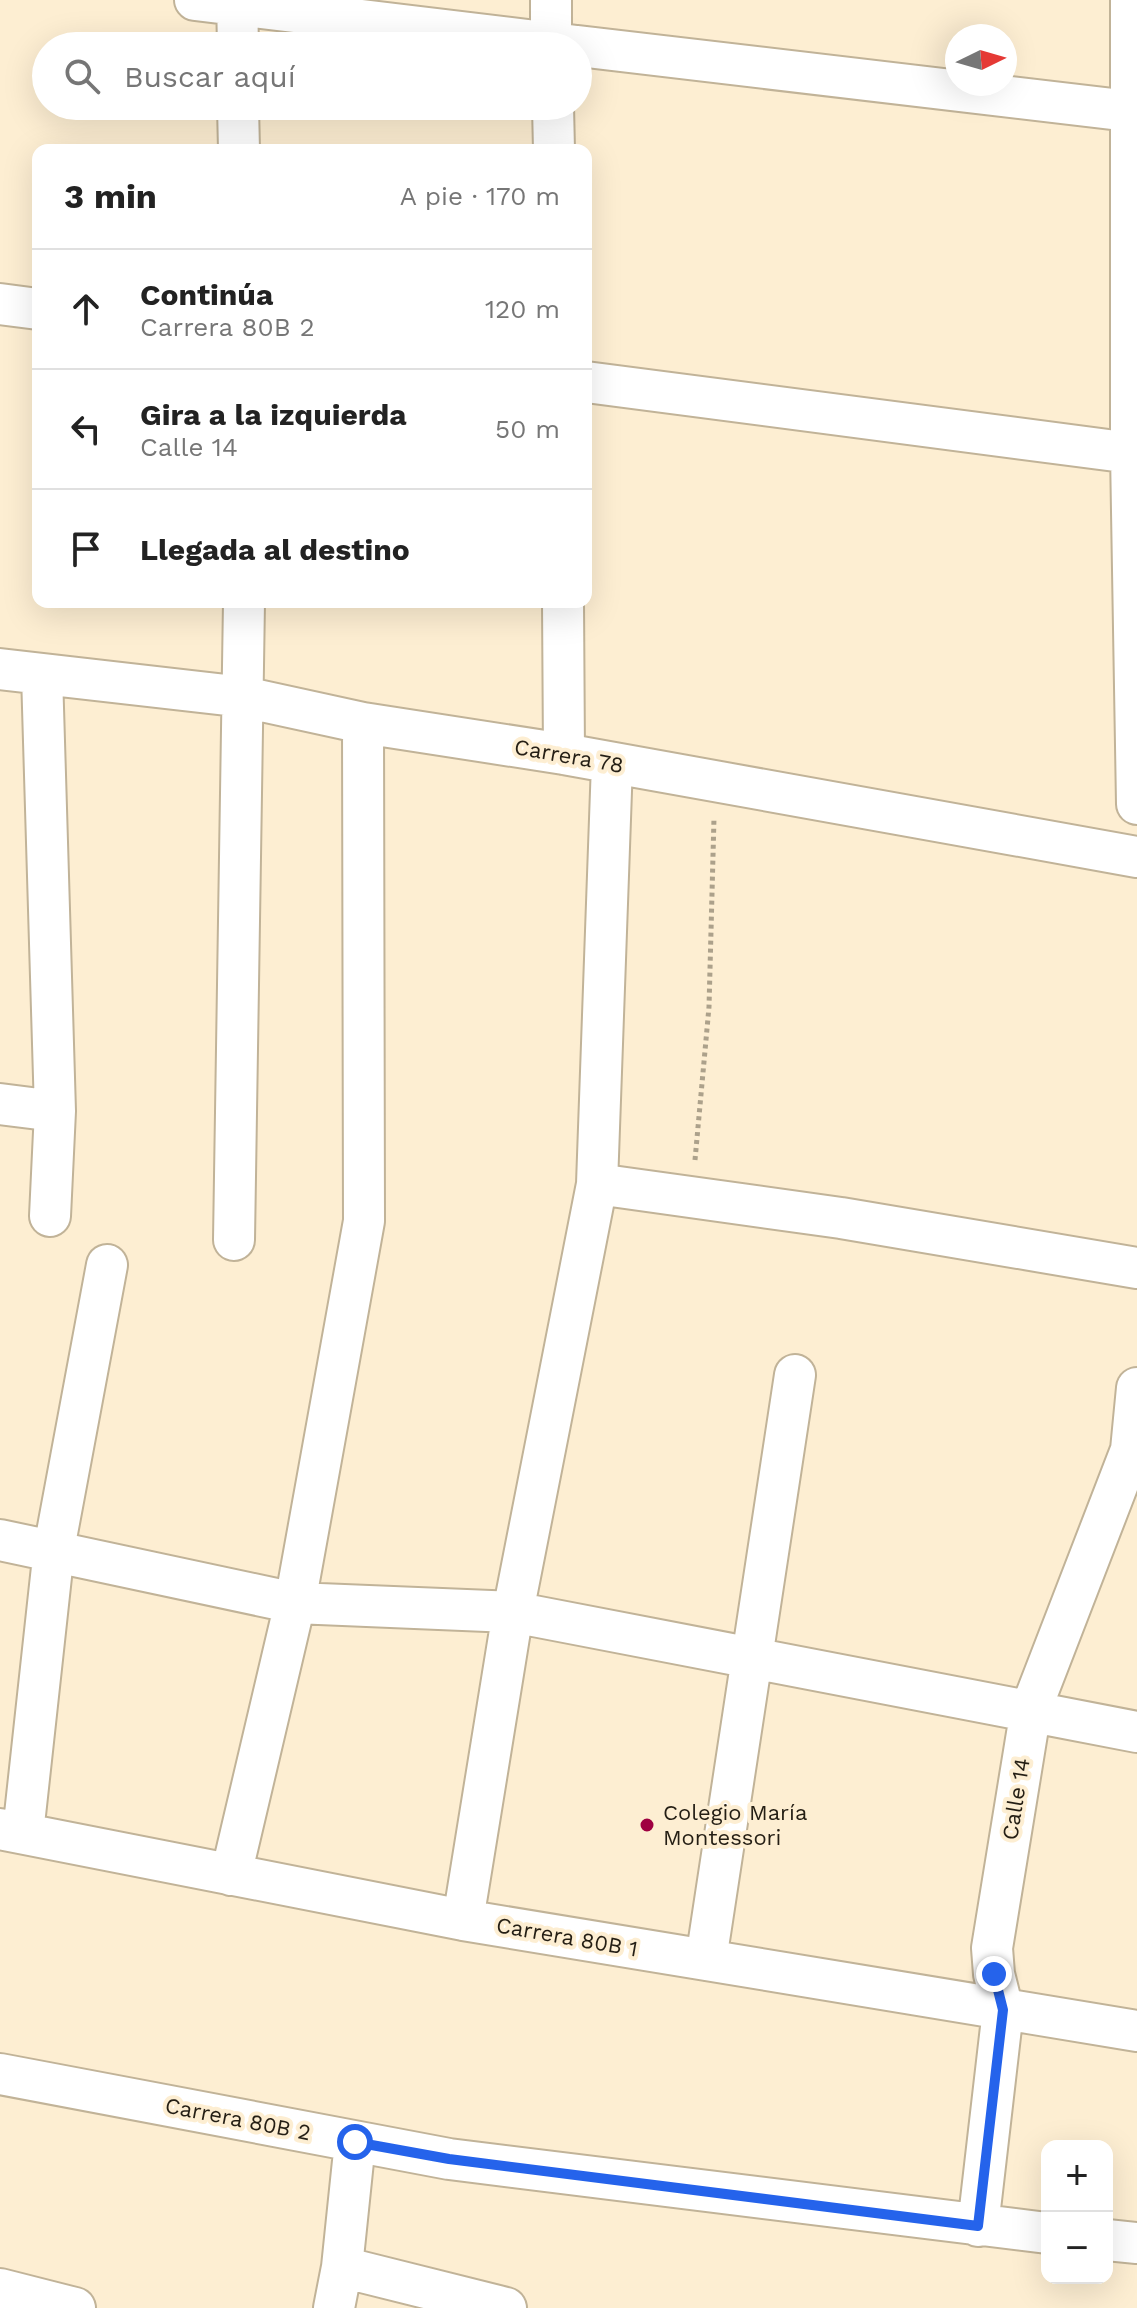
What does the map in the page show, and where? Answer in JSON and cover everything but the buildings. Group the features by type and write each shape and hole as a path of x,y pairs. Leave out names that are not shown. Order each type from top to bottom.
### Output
{"street":[{"path":"195,0 463,32"},
{"path":"551,0 560,32"},
{"path":"1131,0 1135,112 1131,453 1137,804"},
{"path":"237,3 238,32"},
{"path":"592,48 1135,112"},
{"path":"238,120 239,144"},
{"path":"553,120 554,144"},
{"path":"0,304 32,308"},
{"path":"592,383 1131,453"},
{"path":"234,1240 244,608"},
{"path":"563,608 564,754"},
{"name":"Carrera 78","path":"0,669 244,697 363,723 564,754 1137,857"},
{"path":"42,674 55,1111 50,1216"},
{"path":"231,1875 295,1603 364,1221 363,723"},
{"path":"463,1920 513,1612 597,1184 612,763"},
{"path":"0,1104 55,1111"},
{"path":"597,1184 841,1218 1137,1268"},
{"path":"12,1831 54,1549 107,1265"},
{"path":"706,1960 795,1375"},
{"name":"Calle 14","path":"978,2226 1003,2010 994,1974 992,1948 1031,1709 1131,1450 1137,1388"},
{"path":"0,1540 54,1549 295,1603 513,1612 1031,1709 1137,1732"},
{"name":"Carrera 80B 1","path":"12,1831 463,1920 1137,2031"},
{"name":"Carrera 80B 2","path":"0,2074 449,2159 1041,2232"},
{"path":"334,2308 342,2267 355,2142"},
{"path":"1113,2241 1137,2243"},
{"path":"342,2267 506,2308"},
{"path":"0,2289 75,2308"}],"path":[{"path":"692,1198 709,1007 715,781"}],"place":[{"name":"Colegio María Montessori","path":"647,1825"}],"route":[{"path":"355,2142 449,2159 978,2226 1003,2010 994,1974"}]}
